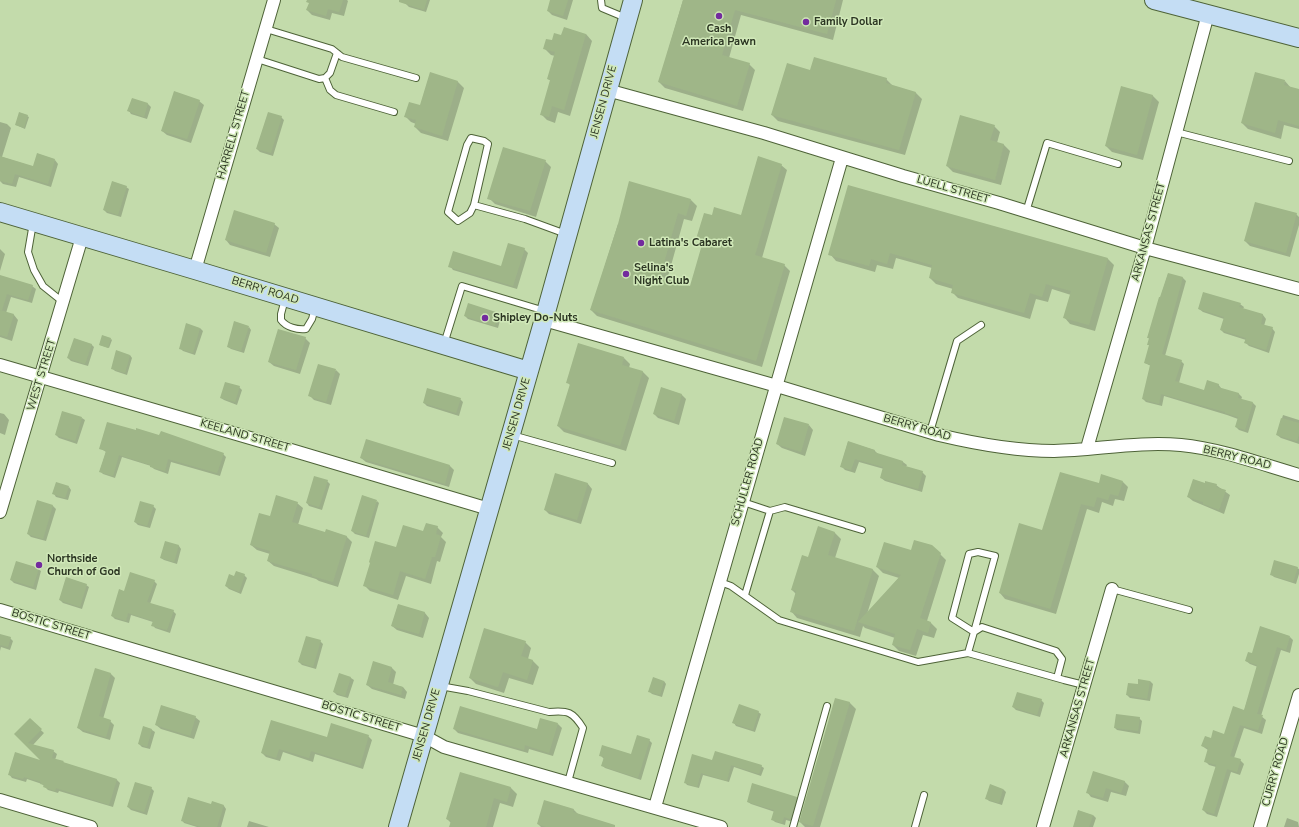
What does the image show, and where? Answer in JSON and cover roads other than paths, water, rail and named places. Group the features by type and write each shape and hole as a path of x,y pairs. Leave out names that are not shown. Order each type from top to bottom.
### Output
{"main road":[{"name":"JENSEN DRIVE","path":"398,827 545,316 632,0"},
{"path":"1154,0 1299,38"},
{"name":"BERRY ROAD","path":"0,212 286,297 529,372"}],"street":[{"name":"HARRELL STREET","path":"195,270 274,0"},
{"name":"ARKANSAS STREET","path":"1087,448 1145,248 1208,14"},
{"name":"LUELL STREET","path":"607,90 764,133 842,158 1145,248 1299,289"},
{"name":"SCHULLER ROAD","path":"655,807 842,158"},
{"name":"WEST STREET","path":"0,512 82,237"},
{"name":"BERRY ROAD","path":"545,316 930,432 965,441 1022,450 1054,451 1087,448 1181,445 1207,450 1299,475"},
{"name":"KEELAND STREET","path":"0,365 273,444 489,509"},
{"name":"ARKANSAS STREET","path":"1043,827 1112,589"},
{"name":"BOSTIC STREET","path":"0,610 424,736 444,747 722,827"},
{"name":"CURRY ROAD","path":"1260,827 1299,695"},
{"path":"0,800 92,827"}],"lane":[{"path":"601,0 602,8 628,18"},
{"path":"266,29 332,49 342,57 416,78"},
{"path":"257,59 319,79 326,78 330,73 337,53"},
{"path":"326,78 330,90 336,95 394,112"},
{"path":"1176,132 1289,161"},
{"path":"471,138 484,141 488,144 474,204 470,213 458,221 448,212 467,145 471,138"},
{"path":"1026,212 1048,143 1118,164"},
{"path":"474,204 525,219 568,234"},
{"path":"34,222 28,252 34,270 43,286 63,302"},
{"path":"443,345 462,286 545,316"},
{"path":"286,297 281,314 281,320 286,325 301,330 306,329 312,319 315,306"},
{"path":"930,432 957,341 981,325"},
{"path":"511,434 612,463"},
{"path":"743,502 770,511 785,507 862,530"},
{"path":"745,596 770,511"},
{"path":"968,653 974,632 995,556 978,552 969,554 952,618 974,632"},
{"path":"720,582 732,586 779,620 918,662 968,653 1084,685"},
{"path":"1112,589 1188,610"},
{"path":"974,632 982,628 1056,651 1062,660 1056,678"},
{"path":"438,686 468,691 549,712 568,712 576,716 583,728 568,782"},
{"path":"793,827 827,706"},
{"path":"915,827 924,795"}],"place":[{"name":"Cash America Pawn","path":"719,16"},
{"name":"Family Dollar","path":"806,22"},
{"name":"Latina's Cabaret","path":"641,243"},
{"name":"Selina's Night Club","path":"626,274"},
{"name":"Shipley Do-Nuts","path":"485,318"},
{"name":"Northside Church of God","path":"39,565"}]}
